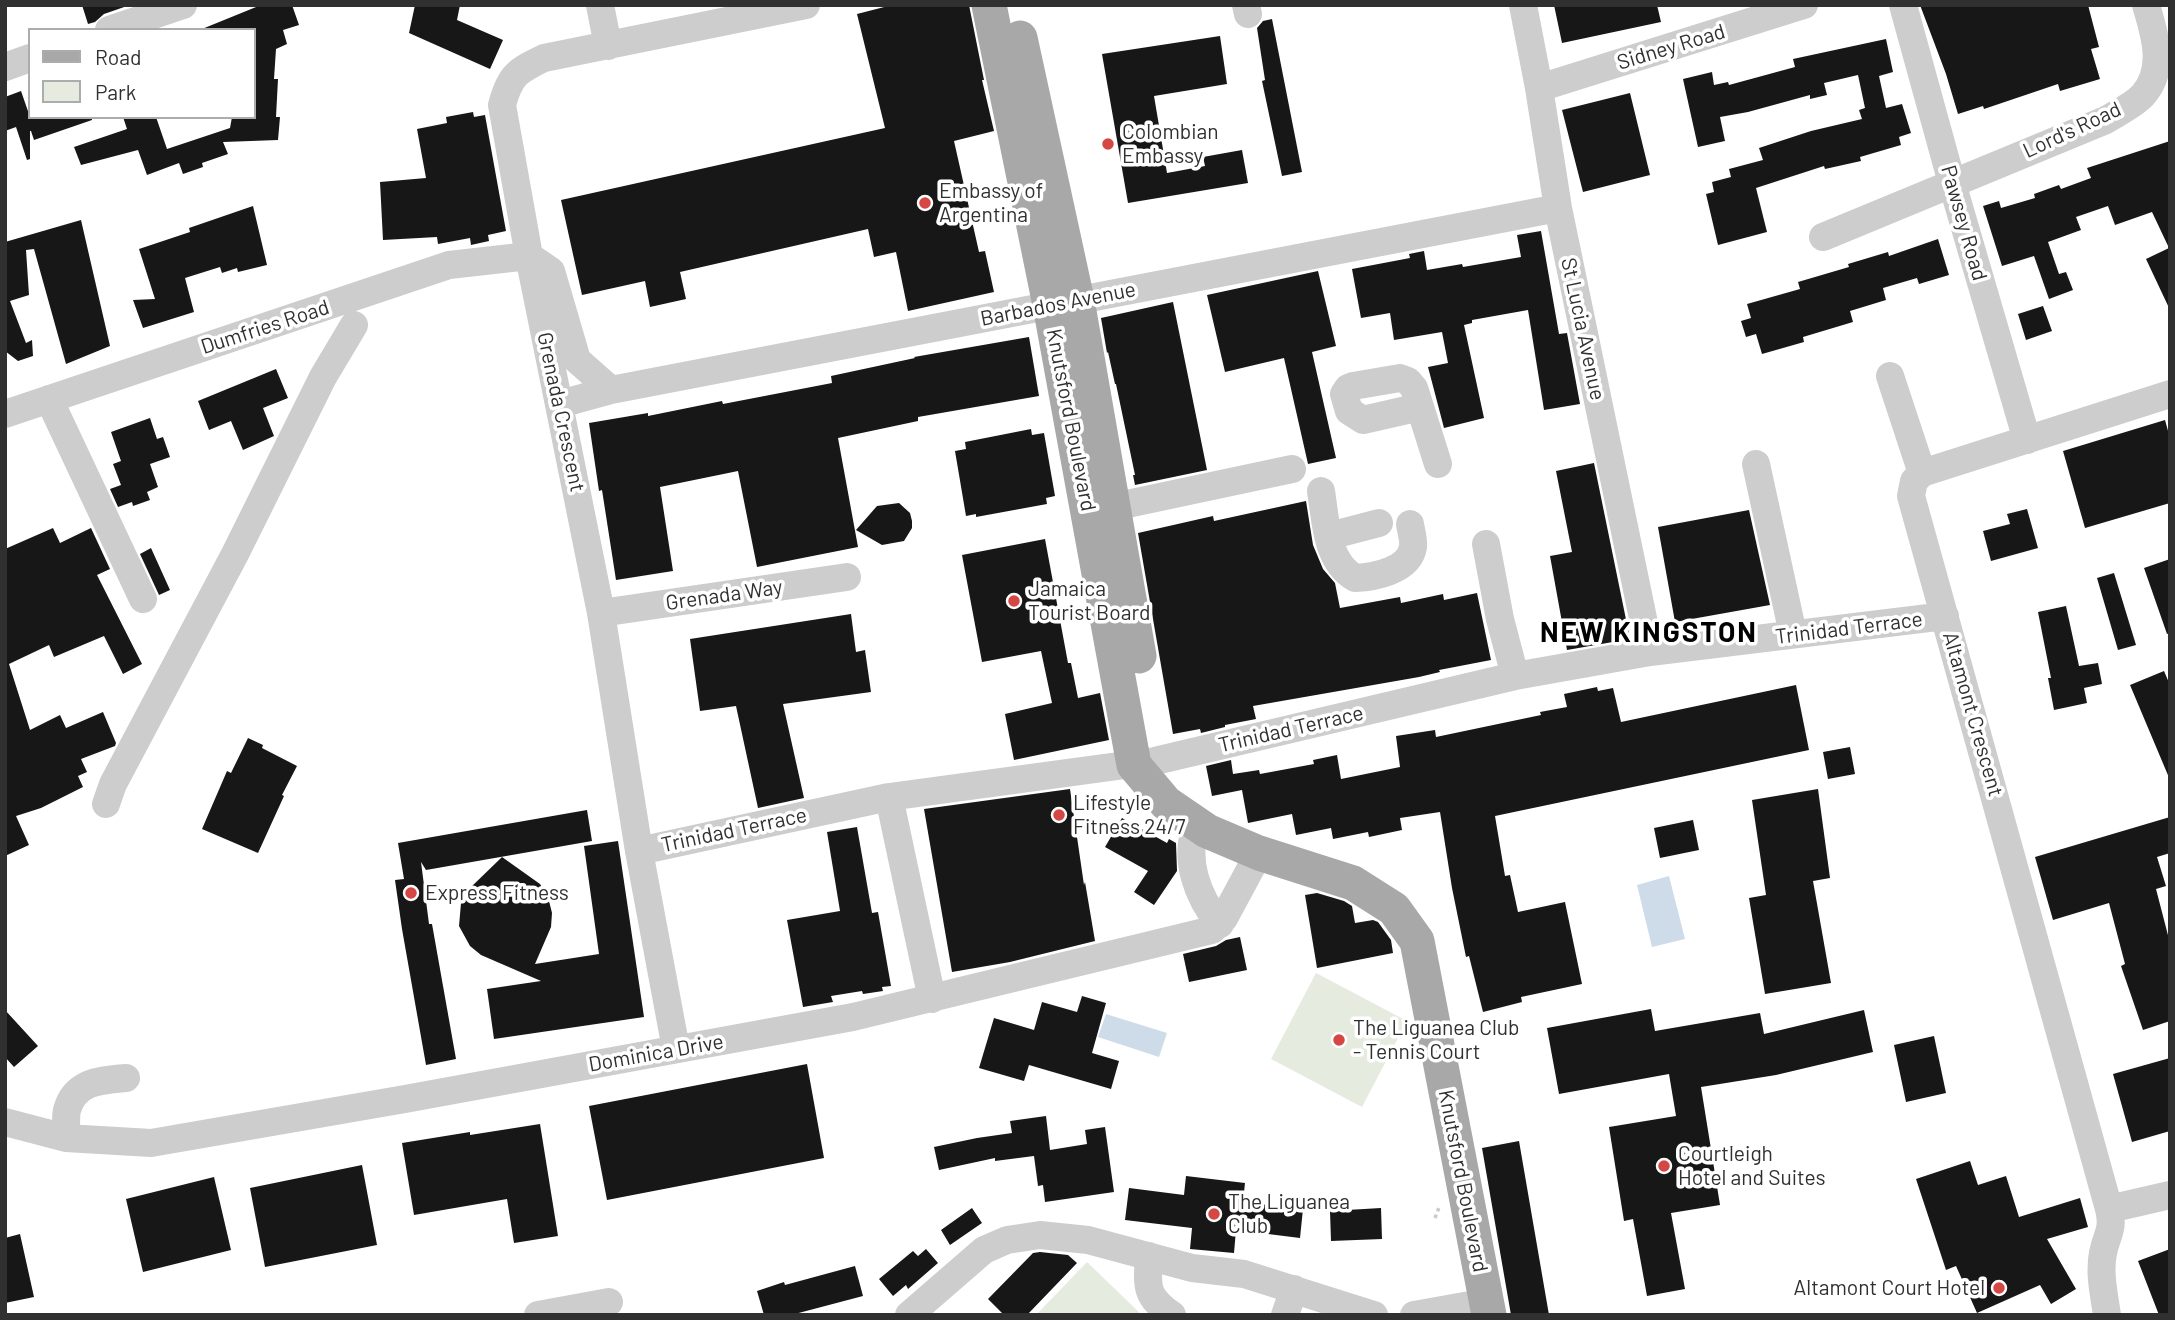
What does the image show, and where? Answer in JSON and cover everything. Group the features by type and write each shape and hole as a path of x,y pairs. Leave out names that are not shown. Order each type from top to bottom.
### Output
{"main road":[{"name":"Knutsford Boulevard","path":"989,5 1113,507 1144,763"},
{"name":"Knutsford Boulevard","path":"1013,5 1144,763 1166,803 1207,831 1259,853 1353,883 1394,909 1417,940 1488,1309"}],"street":[{"path":"115,28 184,5"},
{"path":"600,5 608,46"},
{"name":"Grenada Crescent","path":"676,1049 639,851 601,613 529,256 502,105 507,86 520,69 544,58 806,5"},
{"name":"St Lucia Avenue","path":"1523,5 1558,208 1650,652"},
{"name":"Sidney Road","path":"1539,88 1804,5"},
{"name":"Pawsey Road","path":"1903,5 2027,440"},
{"name":"Lord's Road","path":"1823,237 2106,120 2142,96 2154,75 2158,56 2146,5"},
{"path":"5,66 28,59"},
{"name":"Barbados Avenue","path":"560,404 611,390 1558,208"},
{"path":"529,256 551,271 577,360 611,390"},
{"name":"Dumfries Road","path":"5,414 449,265 529,256"},
{"path":"106,804 113,784 235,554 323,377 355,325"},
{"path":"1890,376 1922,473 2170,394"},
{"path":"49,399 143,599"},
{"path":"1420,407 1438,464"},
{"path":"1756,464 1793,634"},
{"path":"1113,507 1292,469"},
{"name":"Altamont Crescent","path":"1922,473 1914,481 1911,496 2113,1224 2103,1254 2102,1283 2107,1315"},
{"path":"1321,491 1334,557 1343,571 1354,579 1393,570 1407,561 1413,548 1410,524"},
{"path":"1329,536 1379,523"},
{"path":"1486,544 1500,619 1515,676"},
{"name":"Grenada Way","path":"601,613 848,577"},
{"name":"Trinidad Terrace","path":"639,851 889,797 1144,763 1515,676 1650,652 1945,616"},
{"path":"889,797 932,999"},
{"path":"1191,820 1192,865 1209,911 1220,924 1259,853"},
{"name":"Dominica Drive","path":"5,1122 66,1138 151,1143 405,1100 853,1017 1212,930 1220,924"},
{"path":"66,1138 67,1110 77,1091 95,1080 126,1078"},
{"path":"2109,1209 2170,1195"},
{"path":"909,1315 984,1250 1007,1240 1040,1235 1088,1240 1192,1268 1244,1274 1290,1302 1374,1315"},
{"path":"1149,1256 1147,1286 1150,1294 1160,1307 1172,1315"},
{"path":"538,1315 609,1302"},
{"path":"1414,1315 1488,1309"}],"green space":[{"name":"The Liguanea Club - Tennis Court","path":"1316,973 1407,1021 1362,1107 1271,1059"},
{"path":"1087,1262 1142,1315 1036,1315"}],"water":[{"path":"1669,876 1685,939 1652,947 1637,885"},
{"path":"1106,1014 1167,1033 1159,1057 1098,1037"}],"building":[{"path":"82,5 130,5 104,14 88,24"},
{"path":"261,5 292,5 299,25 283,30 287,44 276,49 274,79 278,79 278,140 223,142 228,154 202,163 203,167 183,174 179,163 147,175 138,150 81,165 74,147 127,129 124,119 157,119 167,149 230,128 232,119 256,119 256,28 204,28"},
{"path":"415,5 460,5 457,20 503,40 490,69 409,33"},
{"path":"892,5 969,5 994,131 954,141 979,252 985,251 994,292 908,311 896,252 874,257 868,229 680,272 686,299 650,307 645,281 582,295 561,200 885,128 857,14"},
{"path":"1554,5 1657,5 1661,22 1562,43"},
{"path":"1920,5 2088,5 2099,47 2091,49 2100,79 2060,91 2058,84 1984,109 1983,106 1958,114"},
{"path":"1272,19 1302,172 1282,176 1262,81 1265,80 1257,28 1263,21"},
{"path":"1220,36 1227,84 1154,96 1167,173 1205,166 1203,157 1242,150 1248,183 1128,203 1102,54"},
{"path":"1886,39 1893,72 1879,76 1886,108 1902,104 1911,133 1899,137 1901,145 1860,157 1861,161 1825,169 1824,166 1756,188 1767,232 1718,245 1706,194 1714,192 1712,182 1731,177 1729,169 1763,160 1759,148 1811,131 1862,119 1859,110 1865,108 1858,75 1824,83 1827,95 1810,99 1810,95 1720,117 1725,141 1698,147 1683,79 1712,72 1714,85 1728,82 1729,85 1795,67 1793,59"},
{"path":"21,91 28,119 92,120 34,140 30,131 30,159 27,160 16,127 5,131 5,97"},
{"path":"1630,93 1650,175 1583,192 1562,110"},
{"path":"473,112 474,117 485,115 506,231 488,235 489,241 471,245 470,238 438,244 437,237 383,240 380,182 426,178 417,129 447,123 446,117"},
{"path":"2170,141 2170,310 2146,259 2169,248 2152,212 2115,225 2108,206 2076,217 2081,230 2048,242 2059,274 2066,272 2073,290 2049,299 2034,256 2002,266 1983,206 1999,201 2001,208 2035,198 2034,194 2059,185 2061,189 2091,178 2087,168"},
{"path":"253,206 267,265 238,272 237,268 222,273 220,267 185,278 194,312 143,328 133,300 155,299 139,249"},
{"path":"81,220 110,346 66,364 34,249 26,250 29,295 10,301 26,343 32,340 33,356 18,361 5,351 5,242"},
{"path":"1541,231 1559,334 1567,333 1580,404 1544,410 1528,310 1472,320 1472,323 1464,325 1484,418 1444,428 1428,367 1448,363 1442,332 1394,340 1390,313 1361,318 1352,269 1410,258 1409,254 1424,251 1427,270 1521,257 1517,235"},
{"path":"1938,239 1949,275 1919,284 1917,278 1883,288 1886,300 1850,311 1853,322 1803,337 1804,342 1762,354 1756,334 1746,337 1741,321 1751,318 1747,304 1800,289 1798,282 1849,267 1848,264 1888,252 1889,256"},
{"path":"1318,271 1336,346 1312,352 1336,458 1308,464 1284,358 1225,372 1207,295"},
{"path":"1173,302 1207,470 1135,485 1101,318"},
{"path":"2043,306 2052,331 2026,340 2018,314"},
{"path":"1029,337 1039,396 918,417 918,421 838,438 858,547 757,567 738,471 660,487 673,571 616,580 589,423 648,413 648,416 722,401 723,404 832,383 831,376 914,357"},
{"path":"276,369 288,398 263,408 274,436 243,450 231,421 209,430 198,401"},
{"path":"150,418 157,439 163,437 170,457 150,464 158,487 147,492 150,500 133,506 132,502 118,507 110,489 121,485 113,464 121,461 111,432"},
{"path":"2165,420 2170,438 2170,503 2085,528 2063,451"},
{"path":"1031,429 1032,435 1044,433 1055,496 1046,498 1047,504 976,517 976,514 966,516 955,451 966,449 965,442"},
{"path":"1594,463 1630,639 1567,650 1550,556 1572,552 1556,471"},
{"path":"1306,501 1313,545 1323,569 1335,583 1340,608 1400,597 1401,603 1443,594 1444,600 1477,593 1491,660 1439,670 1440,672 1419,677 1253,706 1256,719 1201,733 1200,729 1173,734 1138,533 1213,516 1214,521"},
{"path":"899,503 910,513 912,521 912,528 904,541 882,545 856,530 877,506"},
{"path":"2027,509 2038,548 1991,561 1983,531 2010,524 2007,514"},
{"path":"1749,510 1770,605 1675,622 1658,527"},
{"path":"53,528 60,543 91,528 110,569 97,575 142,664 123,674 104,636 54,657 49,645 9,664 30,730 60,715 66,728 103,712 116,743 115,746 81,759 87,772 78,776 83,787 41,808 16,816 29,845 5,856 5,549"},
{"name":"Jamaica Tourist Board","path":"1045,539 1068,663 1071,663 1078,698 1100,693 1109,740 1014,760 1005,714 1052,703 1041,651 982,662 962,555"},
{"path":"151,548 170,590 159,595 140,554"},
{"path":"2170,559 2170,633 2167,634 2144,568"},
{"path":"2114,573 2136,645 2118,650 2097,578"},
{"path":"2066,606 2079,666 2098,663 2102,684 2084,688 2087,703 2054,710 2048,678 2051,678 2038,612"},
{"path":"851,614 856,652 865,650 871,692 783,704 804,798 758,808 736,706 700,711 690,639"},
{"path":"2164,671 2170,685 2170,780 2130,685"},
{"path":"1796,685 1809,750 1495,816 1505,876 1510,875 1518,912 1565,902 1582,984 1521,997 1522,1002 1483,1012 1469,956 1466,957 1440,812 1400,818 1402,830 1369,837 1368,832 1333,839 1331,828 1296,835 1292,814 1248,823 1242,790 1212,796 1206,766 1231,760 1233,774 1259,770 1260,774 1314,764 1313,760 1337,755 1341,779 1400,767 1396,736 1435,730 1436,737 1541,715 1540,712 1567,707 1564,694 1597,687 1598,691 1613,688 1621,722"},
{"path":"248,738 297,766 258,853 202,829 227,771 231,773"},
{"path":"1850,747 1855,774 1828,779 1823,752"},
{"path":"1070,789 1095,941 1010,962 952,972 924,809"},
{"path":"1818,789 1830,878 1813,881 1831,983 1765,994 1749,898 1766,895 1752,800"},
{"path":"587,810 592,841 426,870 421,862 429,924 432,924 456,1059 426,1065 395,880 404,879 398,843"},
{"path":"2170,817 2170,853 2157,857 2166,886 2156,889 2170,943 2170,1021 2143,1030 2121,966 2125,964 2109,903 2053,920 2035,857"},
{"path":"1122,818 1167,843 1169,839 1176,843 1177,871 1154,905 1134,892 1148,871 1105,847"},
{"path":"1693,820 1699,850 1660,858 1654,828"},
{"path":"857,827 872,913 878,912 891,986 882,987 883,991 831,996 833,1002 803,1007 787,920 840,911 827,832"},
{"path":"618,841 644,1017 494,1039 487,989 541,981 481,955 470,946 459,926 461,903 469,889 502,857 540,884 548,897 552,913 551,927 535,964 599,954 584,846"},
{"path":"1317,893 1352,906 1355,923 1373,920 1378,922 1391,940 1393,953 1317,968 1305,895"},
{"path":"1240,937 1247,970 1189,982 1183,954"},
{"path":"1082,996 1106,1003 1092,1053 1119,1061 1111,1089 1029,1065 1024,1081 979,1068 994,1018 1034,1030 1042,1002 1077,1012"},
{"path":"1651,1009 1655,1031 1760,1013 1764,1034 1864,1010 1873,1052 1776,1075 1701,1087 1720,1205 1671,1213 1685,1289 1647,1296 1633,1219 1624,1221 1609,1127 1676,1116 1669,1074 1559,1094 1547,1028"},
{"path":"5,1010 38,1046 14,1067 5,1057"},
{"path":"1934,1036 1946,1093 1906,1102 1894,1045"},
{"path":"2170,1058 2170,1131 2132,1142 2113,1074"},
{"path":"807,1064 824,1158 607,1200 589,1106"},
{"path":"1046,1116 1050,1150 1087,1144 1085,1130 1105,1127 1114,1192 1045,1202 1043,1185 1038,1186 1034,1156 995,1161 995,1158 939,1170 934,1147 1012,1133 1010,1121"},
{"path":"540,1124 558,1236 514,1243 507,1199 414,1215 402,1143"},
{"path":"1519,1141 1549,1315 1511,1315 1482,1148"},
{"path":"1970,1161 1978,1185 2006,1176 2019,1217 2080,1198 2088,1227 2047,1239 2076,1289 2051,1304 2040,1285 1977,1313 1956,1266 1946,1270 1916,1179"},
{"path":"362,1165 377,1245 265,1267 250,1188"},
{"name":"The Liguanea Club","path":"1186,1176 1245,1183 1243,1202 1303,1209 1300,1238 1236,1230 1234,1253 1190,1249 1192,1228 1125,1220 1129,1188 1184,1195"},
{"path":"214,1177 231,1250 143,1272 126,1199"},
{"path":"972,1208 982,1223 950,1245 941,1230"},
{"path":"1381,1208 1382,1239 1331,1241 1330,1211"},
{"path":"20,1234 34,1297 5,1303 5,1238"},
{"path":"926,1249 938,1263 908,1289 906,1285 893,1296 879,1279 913,1251 918,1256"},
{"path":"2170,1249 2170,1315 2159,1315 2138,1261"},
{"path":"1033,1253 1068,1255 1077,1263 1027,1315 1004,1315 988,1299"},
{"path":"855,1266 863,1296 791,1315 764,1315 757,1291"}],"place":[{"name":"Colombian Embassy","path":"1108,144"},
{"name":"Embassy of Argentina","path":"925,203"},
{"name":"Jamaica Tourist Board","path":"1014,601"},
{"name":"Lifestyle Fitness 24/7","path":"1059,815"},
{"name":"Express Fitness","path":"411,893"},
{"name":"The Liguanea Club - Tennis Court","path":"1339,1040"},
{"name":"Courtleigh Hotel and Suites","path":"1664,1166"},
{"name":"The Liguanea Club","path":"1214,1214"},
{"name":"Altamont Court Hotel","path":"1999,1288"}],"district":[{"name":"NEW KINGSTON","path":"1649,633"}]}
